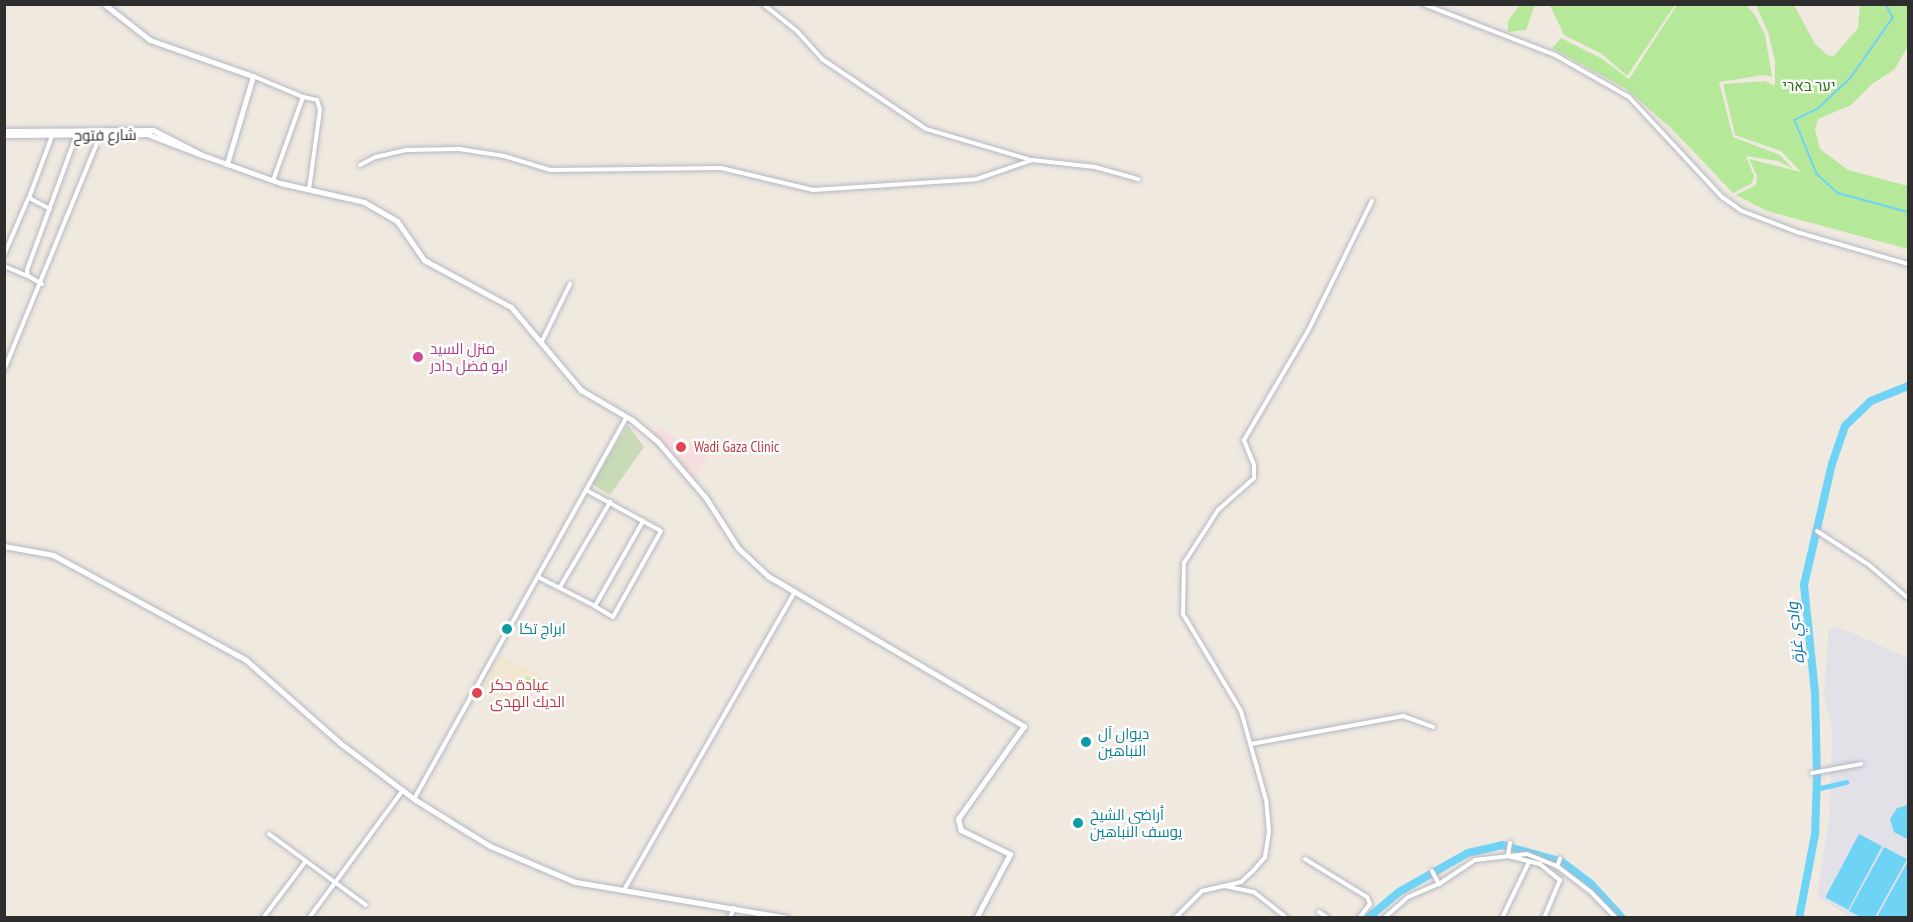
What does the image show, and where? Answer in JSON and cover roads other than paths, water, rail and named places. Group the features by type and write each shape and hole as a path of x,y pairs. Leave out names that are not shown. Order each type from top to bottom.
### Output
{"street":[{"path":"104,4 150,40 253,76 303,97 317,100 320,110 309,189"},
{"path":"763,4 796,31 822,59 926,129 1032,160 1095,167 1138,178"},
{"path":"1423,4 1555,55 1629,97 1722,197 1742,211 1800,233 1908,264"},
{"path":"226,164 253,76"},
{"path":"273,181 303,97"},
{"path":"4,133 102,133 153,130 226,164 273,181 352,198 390,216 420,257 508,304 542,341 581,390 627,417 654,437 684,472 738,548 768,576 1024,726 958,819 960,830 1010,854 976,918"},
{"name":"شارع فتوح","path":"4,133 76,136 102,133"},
{"path":"4,370 42,284 102,133"},
{"path":"4,255 29,198 52,136"},
{"path":"28,276 27,270 76,136"},
{"path":"360,165 376,157 407,150 459,149 504,156 550,170 617,172 721,168 813,190 861,184 977,179 1032,160"},
{"path":"29,198 50,209"},
{"path":"1175,918 1202,891 1241,882 1266,857 1269,832 1266,800 1236,699 1185,620 1181,586 1184,563 1218,510 1254,478 1254,465 1244,440 1308,331 1372,201"},
{"path":"4,266 42,284"},
{"path":"542,341 570,284"},
{"path":"414,799 627,417"},
{"path":"538,577 613,617 661,531 586,490"},
{"path":"560,587 610,502"},
{"path":"595,606 643,521"},
{"path":"1819,532 1908,598"},
{"path":"4,546 53,555 246,660 314,722 414,799 484,844 526,864 575,882 735,907 787,918"},
{"path":"624,890 794,593"},
{"path":"1251,744 1403,716 1433,727"},
{"path":"1812,773 1861,764"},
{"path":"309,918 403,790"},
{"path":"269,834 366,905"},
{"path":"1508,856 1510,845"},
{"path":"1384,918 1408,897 1438,884 1475,860 1527,855 1558,863 1592,892 1616,918"},
{"path":"1508,856 1549,869 1560,880 1544,918"},
{"path":"1305,859 1367,897 1370,904 1359,918"},
{"path":"263,918 306,861"},
{"path":"1502,918 1529,862"},
{"path":"1433,873 1438,884"},
{"path":"1224,886 1254,892 1287,918"},
{"path":"730,918 735,907"},
{"path":"1319,912 1328,918"}],"water":[{"path":"1908,805 1908,838 1905,838 1894,832 1890,819 1897,808"},
{"path":"1859,834 1882,846 1848,910 1825,898"},
{"path":"1884,847 1907,859 1875,917 1861,917 1849,911"},
{"path":"1908,861 1907,917 1877,917"}],"waterway":[{"path":"1886,4 1893,18 1851,78 1818,109 1795,120 1817,174 1838,193 1908,212"},
{"name":"وادي غزة","path":"1799,918 1815,835 1817,779 1815,693 1804,585 1832,464 1845,426 1871,401 1908,386"},
{"path":"1816,789 1846,782"},
{"name":"وادي غزة","path":"1368,918 1399,892 1468,853 1502,845 1562,862 1591,884 1622,918"}],"place":[{"name":"منزل السيد ابو فضل دادر","path":"418,357"},
{"name":"Wadi Gaza Clinic","path":"681,447"},
{"name":"ابراج تكا","path":"507,629"},
{"name":"عيادة حكر الديك الهدى","path":"477,693"},
{"name":"ديوان آل النباهين","path":"1086,742"},
{"name":"أراضي الشيخ يوسف النباهين","path":"1078,823"}],"park label":[{"name":"יער בארי","path":"1809,86"}]}
